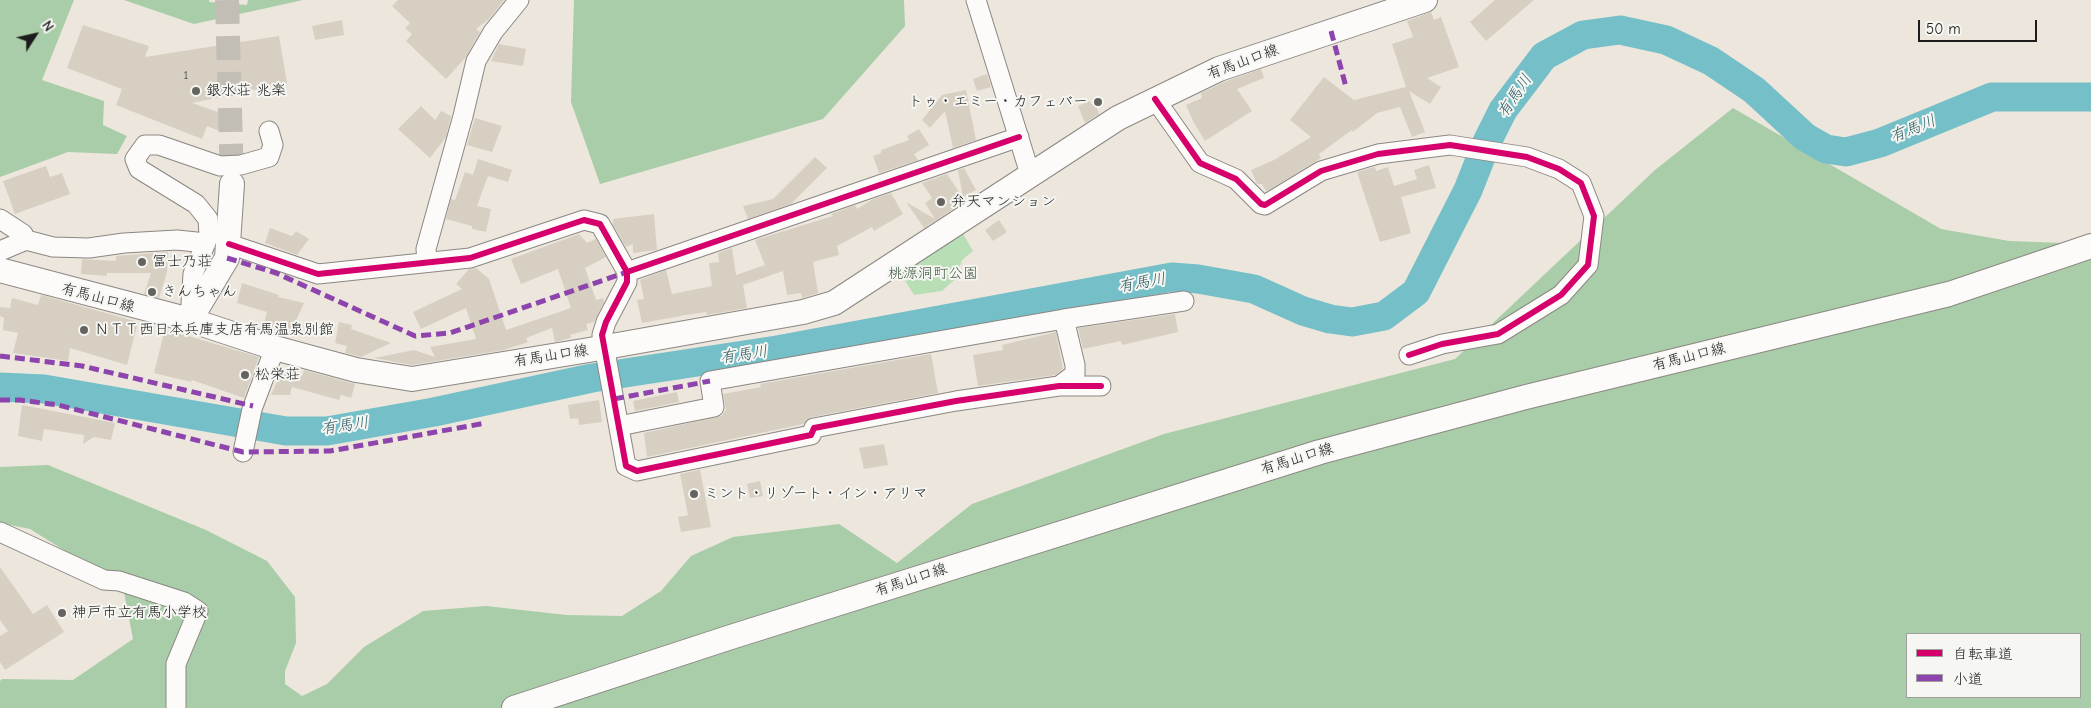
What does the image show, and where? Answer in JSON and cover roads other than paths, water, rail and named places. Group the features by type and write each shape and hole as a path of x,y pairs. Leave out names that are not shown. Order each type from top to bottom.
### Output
{"main road":[{"name":"有馬山口線","path":"0,270 190,320 275,348 356,370 412,378 605,353 817,310 834,303 1118,118 1155,99 1219,69 1425,0"},
{"path":"190,320 228,258 232,184"},
{"name":"有馬山口線","path":"514,708 731,637 1320,452 1526,397 1949,294 2091,246"}],"street":[{"path":"427,261 426,249 463,116 476,60 493,32 518,0"},
{"path":"976,0 1030,174"},
{"path":"1155,99 1200,163 1236,179 1261,204 1265,205 1321,171 1378,154 1450,145 1527,157 1560,169 1581,183 1594,216 1588,265 1561,295 1498,334 1442,344 1409,355"},
{"path":"190,320 193,274 206,243 210,226 204,211 196,204 139,169 135,159 145,145 159,145 220,166 242,165 269,157 273,145 269,131"},
{"path":"627,272 1019,137"},
{"path":"0,220 23,234 26,240"},
{"path":"229,244 318,274 427,261 438,263 470,258 584,220 600,224 627,272 627,282 606,322 602,335 626,466 637,471 811,435 814,428 956,401 1059,386 1101,386"},
{"path":"0,251 26,240 54,247 89,248 124,243 177,240 206,243"},
{"path":"619,426 714,408 710,381 1064,319 1184,301"},
{"path":"1059,386 1075,374 1075,365 1064,319"},
{"path":"243,450 252,409 275,348"},
{"path":"0,532 104,580 119,581 184,602 198,611 176,664 176,708"}],"waterway":[{"name":"有馬川","path":"0,387 44,389 286,431 327,431 434,412 592,378 777,350 1172,277 1198,279 1254,289 1303,311 1330,319 1352,322 1384,316 1416,292 1468,190 1487,142 1503,110 1544,56 1583,35 1620,30 1666,40 1711,61 1754,90 1805,137 1826,149 1846,152 1880,143 1992,97 2091,97"}],"tunnel":[{"path":"227,0 232,184"}],"place":[{"name":"銀水荘 兆楽","path":"196,91"},
{"name":"トゥ・エミー・カフェバー","path":"1098,102"},
{"name":"弁天マンション","path":"941,202"},
{"name":"冨士乃荘","path":"142,262"},
{"name":"きんちゃん","path":"152,292"},
{"name":"ＮＴＴ西日本兵庫支店有馬温泉別館","path":"84,330"},
{"name":"松栄荘","path":"245,375"},
{"name":"ミント・リゾート・イン・アリマ","path":"694,494"},
{"name":"神戸市立有馬小学校","path":"62,613"}],"park label":[{"name":"桃源洞町公園","path":"933,274"}]}
